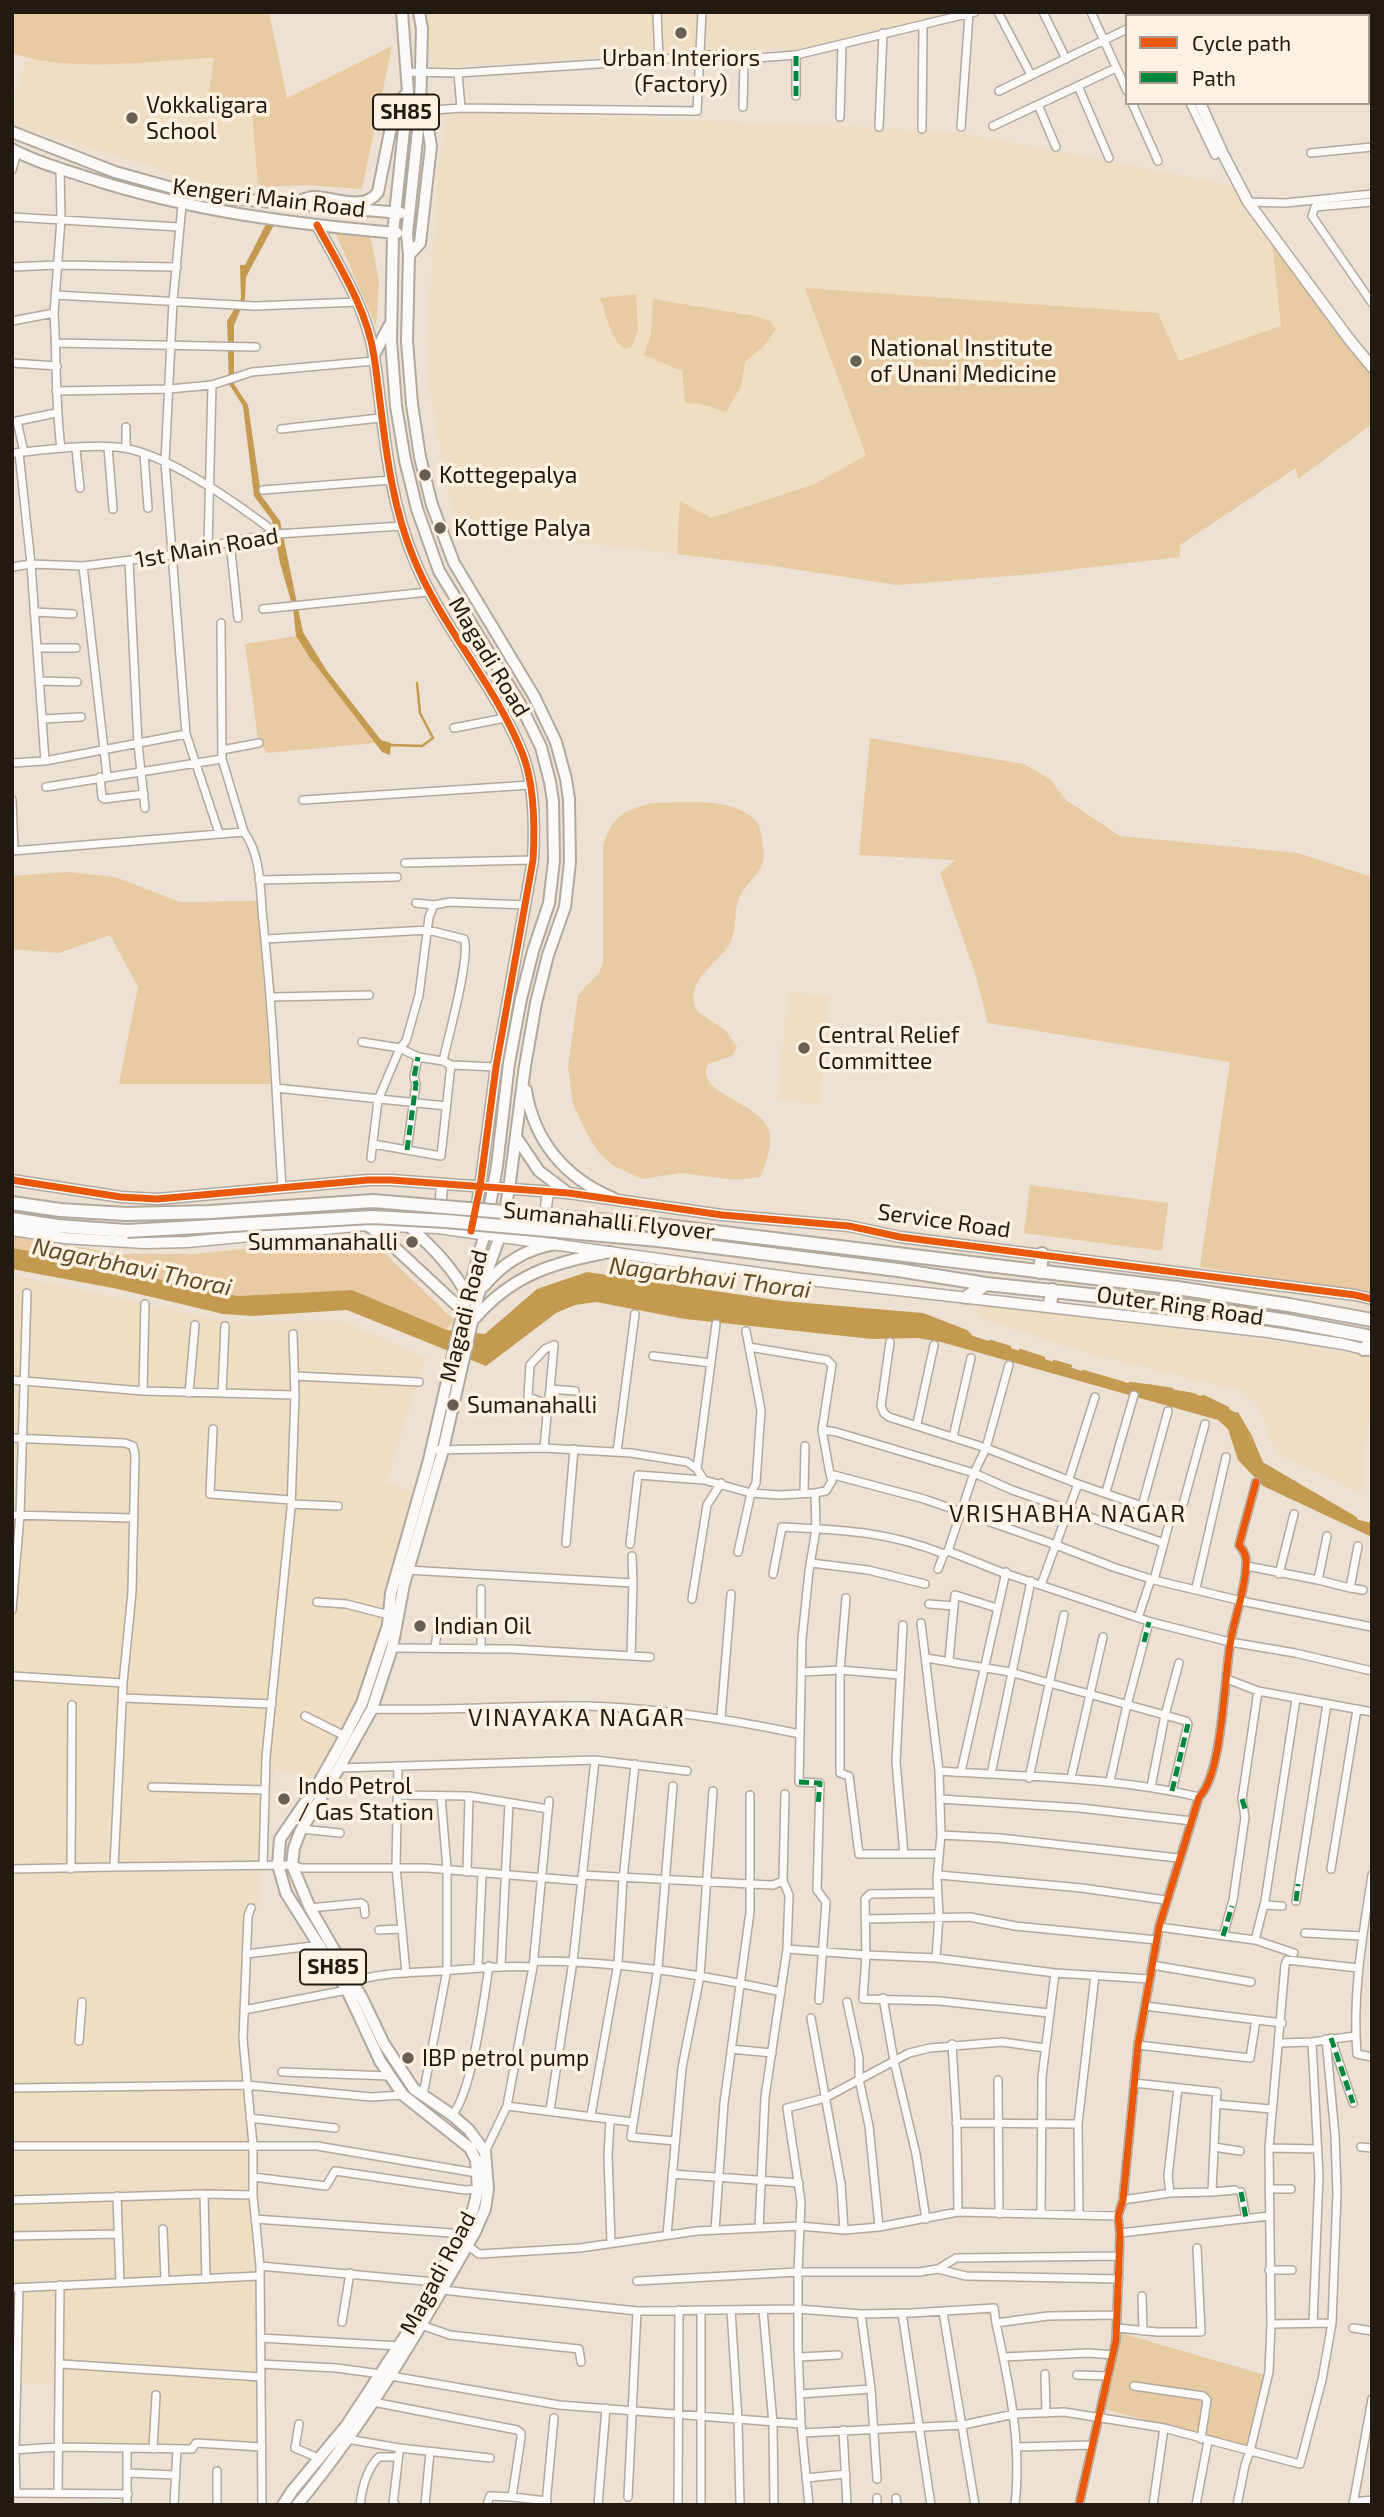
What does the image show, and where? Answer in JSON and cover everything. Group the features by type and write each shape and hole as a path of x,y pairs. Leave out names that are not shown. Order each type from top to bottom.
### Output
{"highway":[{"name":"Sumanahalli Flyover","path":"12,1203 60,1210 126,1214 210,1212 373,1201 658,1225 1078,1276"},
{"name":"Sumanahalli Flyover","path":"12,1219 57,1226 127,1231 373,1217 446,1221 658,1240 898,1270 986,1284"},
{"path":"1040,1272 1042,1254"},
{"name":"Outer Ring Road","path":"1078,1276 1289,1305 1372,1320"},
{"path":"967,1297 986,1284"},
{"name":"Outer Ring Road","path":"986,1284 1180,1305 1288,1321 1370,1345"},
{"path":"1050,1306 1052,1290"}],"main road":[{"name":"Magadi Road","path":"283,2505 386,2375 421,2325 439,2286 485,2209 488,2189 485,2152 469,2130 414,2089 350,1986 310,1908 292,1865 294,1848 301,1829 372,1709 392,1648 407,1570 468,1325 493,1189 509,1063 533,951 549,903 554,861 553,801 546,765 531,723 439,571 410,485 400,433 391,323 394,212 408,92 402,12"},
{"name":"Magadi Road","path":"419,12 422,29 420,111 408,214 407,341 420,457 432,505 454,563 542,709 556,742 566,779 571,840 565,907 542,979 525,1066 500,1236 463,1311 468,1325"},
{"path":"295,203 311,197 361,203 375,197 395,107 408,92"},
{"path":"409,256 421,243 431,146 428,128 420,111"},
{"name":"Kengeri Main Road","path":"12,132 116,172 169,187 226,198 408,214"},
{"name":"Kengeri Main Road","path":"15,150 60,169 182,205 247,217 407,234"},
{"path":"374,358 391,323"},
{"path":"525,1066 528,1102 535,1125 546,1146 561,1165 580,1181 613,1198"},
{"path":"516,1137 539,1171 568,1193"},
{"path":"366,1225 384,1238 463,1311"},
{"path":"410,1227 473,1295 509,1261 536,1248 555,1244"},
{"path":"468,1325 506,1290 532,1273 564,1261 610,1252"},
{"name":"Magadi Road","path":"437,1450 402,1548 380,1651 362,1703 321,1779 280,1839 278,1865 286,1893 350,1986 380,2061 390,2076 403,2095 470,2147 476,2160 478,2189 463,2243"},
{"name":"Magadi Road","path":"298,2504 373,2402 399,2346 439,2286"}],"street":[{"path":"657,12 659,60"},
{"path":"420,111 461,108 697,111 702,12"},
{"path":"998,12 1031,75"},
{"path":"1043,12 1066,59"},
{"path":"1091,12 1125,87"},
{"path":"405,72 458,73 659,60 699,54 744,59 796,55 972,13 961,127"},
{"path":"922,129 923,26"},
{"path":"999,91 1125,30"},
{"path":"879,127 883,33"},
{"path":"840,117 842,44"},
{"path":"796,55 796,96"},
{"path":"743,107 744,59"},
{"path":"993,126 1116,68"},
{"path":"458,73 461,108"},
{"path":"1078,86 1109,158"},
{"path":"1038,105 1056,147"},
{"path":"1133,105 1158,161"},
{"path":"1191,105 1215,155"},
{"path":"1201,105 1248,202 1372,367"},
{"path":"1311,153 1372,146"},
{"path":"12,170 15,150"},
{"path":"60,169 61,219 54,313 56,413 61,448"},
{"path":"1248,202 1286,203 1372,194"},
{"path":"1372,202 1315,207 1312,216 1372,303"},
{"path":"182,205 173,301 165,462 186,734 219,833"},
{"path":"12,217 180,227"},
{"name":"Magadi Road","path":"317,225 358,302 374,358 380,418 402,526 428,592 505,718 523,756 530,785 533,860 496,1067 480,1187 471,1231"},
{"path":"12,267 177,267"},
{"path":"55,295 255,306 358,302"},
{"path":"12,321 54,313"},
{"path":"56,343 256,347"},
{"path":"56,391 169,389 212,385 252,372 374,358"},
{"path":"12,363 57,366"},
{"path":"208,547 212,385"},
{"path":"45,761 31,564 14,422 56,413"},
{"path":"281,429 380,418"},
{"path":"126,427 126,448"},
{"path":"108,447 113,509"},
{"path":"18,453 61,448 126,448 165,462 240,506 277,534"},
{"path":"76,449 80,488"},
{"path":"144,454 148,508"},
{"path":"263,490 392,480"},
{"name":"1st Main Road","path":"12,567 31,564 83,566 171,555 277,534 402,526"},
{"path":"230,542 238,618"},
{"path":"129,561 138,744 145,808"},
{"path":"83,566 105,750 102,797 104,799 144,794"},
{"path":"263,609 428,592"},
{"path":"34,612 73,614"},
{"path":"222,624 222,759 244,832 253,847 259,880 271,997 282,1188"},
{"path":"37,648 76,648"},
{"path":"40,681 77,682"},
{"path":"42,719 81,717"},
{"path":"454,728 505,718"},
{"path":"12,763 45,761 186,734"},
{"path":"222,750 259,743"},
{"path":"46,787 222,759"},
{"path":"303,800 530,785"},
{"path":"12,800 13,851 244,832"},
{"path":"405,863 533,860"},
{"path":"259,880 397,877"},
{"path":"416,904 450,902 526,905"},
{"path":"371,1158 379,1100 400,1048 406,1041 419,995 434,905"},
{"path":"265,939 428,930 461,937 466,945 447,1063 441,1156 373,1144"},
{"path":"271,997 369,995"},
{"path":"362,1042 400,1048 418,1057 447,1063 496,1067"},
{"path":"407,1150 418,1057"},
{"path":"276,1088 446,1106"},
{"name":"Service Road","path":"12,1180 121,1197 157,1199 368,1180 568,1193 722,1215 812,1222 901,1237 1372,1299"},
{"path":"438,1228 442,1184"},
{"path":"541,1242 548,1192"},
{"path":"12,1230 92,1241 163,1243 366,1225 438,1228 675,1263 1268,1332 1343,1344 1370,1345"},
{"path":"12,1610 27,1293"},
{"path":"143,1391 145,1304"},
{"path":"617,1452 635,1314"},
{"path":"696,1469 716,1324"},
{"path":"189,1393 195,1325"},
{"path":"222,1393 225,1326"},
{"path":"738,1552 758,1472 761,1410 746,1331"},
{"path":"262,1865 266,1757 291,1502 295,1395 293,1334"},
{"path":"890,1342 882,1410 889,1417 986,1448 1171,1516"},
{"path":"544,1448 554,1345 545,1349 530,1365 528,1397 548,1404"},
{"path":"917,1424 933,1345"},
{"path":"629,1544 638,1475 704,1480 751,1493 779,1495 826,1492 832,1481 822,1430 832,1365 827,1360 749,1347"},
{"path":"653,1356 711,1363"},
{"path":"953,1437 971,1358"},
{"path":"938,1569 986,1448 1009,1365"},
{"path":"294,1376 419,1382"},
{"path":"12,1380 143,1391 295,1395"},
{"path":"550,1389 575,1391"},
{"path":"1106,1492 1134,1395"},
{"path":"1069,1479 1096,1397"},
{"path":"1142,1506 1168,1411"},
{"path":"1138,1618 1153,1579 1171,1516 1180,1511 1184,1501 1205,1424"},
{"path":"213,1429 210,1494 338,1506"},
{"path":"822,1430 974,1473 1068,1511 1164,1543"},
{"path":"12,1438 125,1443 133,1446 132,1592 122,1683 114,1867"},
{"path":"804,1492 805,1446"},
{"path":"437,1450 544,1448 617,1452 687,1462 704,1480"},
{"path":"566,1543 574,1449"},
{"path":"1196,1588 1226,1457"},
{"path":"830,1474 960,1511 1153,1579 1372,1627"},
{"path":"1079,2505 1117,2328 1120,2233 1118,2216 1123,2200 1138,2045 1165,1900 1199,1797 1206,1790 1215,1762 1230,1642 1247,1566 1245,1551 1239,1545 1256,1482"},
{"path":"692,1599 707,1506 721,1483"},
{"path":"1041,1585 1078,1484"},
{"path":"815,1493 816,1529 802,1639 799,1782 820,1783 817,1890 825,1902 818,2000"},
{"path":"1279,1574 1294,1514"},
{"path":"16,1515 134,1518"},
{"path":"773,1574 782,1527 864,1532 912,1541 1149,1622 1230,1642 1372,1671"},
{"path":"1318,1580 1327,1536"},
{"path":"1350,1588 1358,1546"},
{"path":"631,1656 632,1556"},
{"path":"811,1563 868,1570 925,1584"},
{"path":"1247,1566 1363,1590"},
{"path":"407,1570 633,1583"},
{"path":"961,1772 1006,1572"},
{"path":"991,1774 1031,1581"},
{"path":"481,1589 481,1649"},
{"path":"721,1717 732,1594"},
{"path":"949,1660 955,1595 996,1608"},
{"path":"845,1598 840,1670 840,1773 849,1776 859,1854 939,1854"},
{"path":"317,1602 346,1604 389,1615"},
{"path":"929,1604 954,1606"},
{"path":"1029,1778 1064,1615"},
{"path":"1111,1781 1127,1703 1149,1622"},
{"path":"921,1623 939,1771 941,1835 936,1958"},
{"path":"435,1648 438,1624"},
{"path":"903,1625 898,1675 896,1762 904,1854"},
{"path":"1071,1778 1103,1637"},
{"path":"392,1648 481,1649 650,1657"},
{"path":"926,1658 1010,1672 1182,1719 1188,1724 1172,1790"},
{"path":"1151,1787 1165,1715 1179,1663"},
{"path":"802,1672 840,1670 898,1675"},
{"path":"12,1676 122,1683"},
{"path":"1227,1679 1258,1691 1372,1712"},
{"path":"1223,1936 1233,1900 1245,1817 1242,1799 1258,1691"},
{"path":"123,1698 272,1704"},
{"path":"1255,1940 1264,1905 1296,1699"},
{"path":"71,1868 72,1704"},
{"path":"1296,1900 1327,1704"},
{"path":"372,1709 587,1706 721,1717 800,1734"},
{"path":"1331,1869 1357,1709"},
{"path":"305,1716 345,1736"},
{"path":"339,1768 595,1760 687,1771"},
{"path":"550,2110 573,1961 595,1760"},
{"path":"591,2115 618,1963 622,1879 635,1764"},
{"path":"398,1766 397,1867 406,1973"},
{"path":"939,1771 1111,1781 1199,1797"},
{"path":"673,1786 659,1968 631,2137 675,2141"},
{"path":"152,1787 265,1790"},
{"path":"667,2235 682,2068 700,1976 713,1791"},
{"path":"759,2228 759,2181 765,2097 787,1949 789,1895 783,1881 785,1794"},
{"path":"398,1795 469,1796 549,1805 534,1964 507,2106 485,2152"},
{"path":"715,2230 731,2049 750,1912 750,1795"},
{"path":"423,2095 447,1970 447,1869 441,1796"},
{"path":"467,1872 469,1796"},
{"path":"940,1800 1080,1808 1192,1821"},
{"path":"502,1965 509,1802"},
{"path":"301,1829 340,1832"},
{"path":"941,1835 1000,1838 1178,1858"},
{"path":"12,1869 292,1865 302,1868 447,1869 543,1879 667,1880 773,1885 783,1881"},
{"path":"478,1968 482,1874"},
{"path":"939,1875 1082,1888 1165,1900"},
{"path":"1372,1875 1361,1936 1355,2036 1357,2054 1372,2057"},
{"path":"937,1893 870,1894 865,1899 866,1955 863,1999 940,2001 1049,2013"},
{"path":"310,1908 360,1903 364,1905 365,1914"},
{"path":"1264,1905 1282,1906"},
{"path":"251,1908 248,1916 244,2010 246,2085 253,2145 253,2195 260,2266 262,2505"},
{"path":"865,1919 970,1917 1015,1926 1157,1940"},
{"path":"1159,1927 1255,1940 1294,1952"},
{"path":"379,1930 402,1929"},
{"path":"1306,1933 1361,1936"},
{"path":"246,1954 321,1945"},
{"path":"787,1949 936,1958 1055,1973 1150,1979"},
{"path":"1237,2505 1269,2372 1269,2148 1287,1960 1358,1968"},
{"path":"244,2010 350,1986 368,1977 573,1961 659,1968 781,1992"},
{"path":"1153,1965 1251,1982"},
{"path":"452,2115 459,2108 466,2085 489,1966"},
{"path":"1041,2213 1042,2077 1055,1973"},
{"path":"1079,2215 1078,2124 1095,1975"},
{"path":"883,1998 894,2061 916,2154 926,2219"},
{"path":"79,2041 82,2002"},
{"path":"847,2002 869,2126 879,2227"},
{"path":"1145,2006 1282,2023"},
{"path":"811,2018 841,2184 844,2230"},
{"path":"1138,2045 1250,2058 1256,2020"},
{"path":"1280,2043 1355,2036"},
{"path":"1328,2039 1353,2103"},
{"path":"802,2433 963,2425 1014,2414 1064,2412 1164,2428 1300,2464 1322,2380 1332,2323 1337,2193 1328,2039"},
{"path":"809,2505 801,2424 799,2357 801,2202 787,2108 825,2098 909,2053 952,2045 1002,2042 1045,2048"},
{"path":"1312,2042 1318,2149 1312,2323"},
{"path":"952,2045 958,2212"},
{"path":"731,2049 772,2053"},
{"path":"282,2072 390,2076"},
{"path":"998,2080 999,2214"},
{"path":"1134,2083 1217,2092 1212,2192"},
{"path":"12,2088 246,2085 372,2097 403,2095"},
{"path":"1170,2193 1168,2176 1178,2088"},
{"path":"1216,2104 1271,2109"},
{"path":"507,2106 632,2122"},
{"path":"250,2118 335,2128"},
{"path":"610,2120 608,2156 611,2242"},
{"path":"956,2123 1078,2124"},
{"path":"12,2146 317,2146 477,2174"},
{"path":"1214,2147 1240,2151"},
{"path":"1361,2147 1372,2148"},
{"path":"1269,2148 1318,2149"},
{"path":"253,2178 326,2186 335,2171 464,2190 478,2189"},
{"path":"672,2174 799,2183"},
{"path":"1269,2189 1291,2189"},
{"path":"1123,2200 1170,2193 1238,2191 1246,2218"},
{"path":"204,2194 206,2279"},
{"path":"12,2200 253,2195"},
{"path":"117,2196 120,2281"},
{"path":"255,2219 451,2233 479,2253 580,2248 715,2230 800,2226 844,2230 879,2227 958,2212 1118,2216"},
{"path":"1120,2233 1269,2216"},
{"path":"163,2230 165,2280"},
{"path":"12,2236 118,2234"},
{"path":"1117,2328 1201,2332 1197,2248"},
{"path":"637,2281 798,2272 919,2273 938,2269 956,2258 1119,2256"},
{"path":"260,2266 350,2273 637,2311 798,2309 861,2314 994,2308 1014,2414 1015,2505"},
{"path":"938,2269 966,2276 1119,2279"},
{"path":"1269,2270 1292,2270"},
{"path":"342,2322 350,2273"},
{"path":"128,2494 16,2493 13,2450 16,2288 259,2276"},
{"path":"58,2492 60,2286"},
{"path":"1142,2296 1143,2331"},
{"path":"678,2505 679,2310"},
{"path":"701,2310 701,2505"},
{"path":"731,2310 740,2505"},
{"path":"628,2497 637,2311"},
{"path":"763,2311 773,2423 774,2505"},
{"path":"943,2312 975,2505"},
{"path":"902,2313 907,2358 921,2427 930,2505"},
{"path":"861,2314 871,2389 877,2479"},
{"path":"996,2323 1048,2316 1117,2315"},
{"path":"1271,2324 1332,2323"},
{"path":"421,2325 450,2335 579,2349 581,2362"},
{"path":"1353,2328 1372,2331"},
{"path":"261,2338 399,2346"},
{"path":"1003,2357 1088,2353 1113,2355"},
{"path":"799,2357 838,2355"},
{"path":"61,2364 261,2377"},
{"path":"261,2364 335,2368 559,2404 701,2418 801,2424"},
{"path":"1045,2374 1046,2413"},
{"path":"1077,2375 1108,2376"},
{"path":"1134,2386 1203,2396 1207,2400 1205,2440 1196,2505"},
{"path":"800,2394 871,2389"},
{"path":"153,2449 156,2395"},
{"path":"1372,2399 1353,2503 1372,2500"},
{"path":"373,2402 517,2430 522,2438 512,2497"},
{"path":"598,2505 606,2408"},
{"path":"488,2505 490,2496 547,2503 554,2418"},
{"path":"299,2424 296,2448 318,2458"},
{"path":"1153,2505 1164,2428"},
{"path":"843,2430 847,2505"},
{"path":"348,2439 399,2448 491,2458"},
{"path":"13,2450 58,2447 192,2449 196,2443 262,2448"},
{"path":"1016,2447 1092,2445"},
{"path":"127,2505 128,2448"},
{"path":"396,2505 393,2504 399,2448"},
{"path":"174,2505 177,2449"},
{"path":"425,2505 430,2452"},
{"path":"360,2505 363,2486 375,2460 379,2457 398,2457"},
{"path":"217,2471 217,2505"},
{"path":"128,2473 176,2475"},
{"path":"806,2478 846,2474"}],"shaded area":[{"path":"12,12 269,12 287,98 392,46 362,189 304,185 258,187 252,111 206,112 214,58 112,64 61,63 36,59 12,53"},
{"path":"421,12 952,12 798,50 706,50 433,68"},
{"name":"Vokkaligara School","path":"27,58 85,64 214,58 206,112 252,111 258,187 228,190 12,124 12,106"},
{"name":"National Institute of Unani Medicine","path":"448,111 849,126 968,134 1230,185 1271,233 1296,467 1180,545 1180,557 1033,574 897,585 767,565 455,527 429,386 428,335 438,169"},
{"path":"267,222 275,223 246,277 245,299 234,325 234,384 248,405 261,495 280,521 303,632 327,671 381,740 391,743 390,755 382,752 296,636 293,608 280,563 272,520 254,496 243,406 229,384 227,321 241,298 240,265 245,265"},
{"path":"334,230 370,234 379,282 376,326"},
{"path":"1271,233 1372,368 1372,424 1298,479 1296,468 1180,545 1180,557 1033,574 897,585 677,554 680,501 711,518 815,484 866,455 805,288 1158,313 1179,361 1281,326"},
{"path":"636,294 638,331 632,346 625,349 612,333 600,298"},
{"path":"653,299 755,316 770,321 776,329 764,346 745,362 741,386 726,412 700,404 685,403 682,371 644,355 651,334"},
{"path":"296,636 375,743 267,753 258,739 245,644"},
{"path":"870,738 1024,764 1050,779 1066,800 1120,836 1298,853 1372,877 1372,1293 1200,1267 1230,1062 988,1023 975,973 940,873 955,860 859,855"},
{"path":"706,802 733,807 755,820 760,829 763,862 739,898 732,939 697,984 694,1002 698,1012 725,1030 737,1047 732,1056 708,1064 706,1074 710,1082 752,1111 768,1128 770,1146 760,1177 736,1180 680,1173 642,1179 612,1165 599,1153 573,1104 568,1067 578,995 599,973 603,963 603,845 611,827 620,816 651,803"},
{"path":"69,872 115,877 180,902 258,901 271,1084 119,1084 138,987 110,935 59,953 12,949 12,876"},
{"name":"Central Relief Committee","path":"788,992 830,996 820,1104 778,1100"},
{"path":"1030,1185 1168,1203 1162,1251 1024,1233"},
{"path":"12,1236 120,1254 194,1254 340,1239 374,1243 454,1320 447,1330 352,1290 238,1296 179,1285 104,1263 12,1248"},
{"name":"Nagarbhavi Thorai","path":"12,1248 104,1263 179,1285 238,1296 352,1290 447,1330 485,1334 537,1289 587,1272 782,1301 923,1313 967,1330 973,1336 1116,1382 1155,1385 1210,1398 1238,1414 1262,1463 1359,1520 1372,1523 1372,1537 1263,1486 1238,1460 1228,1429 1218,1420 941,1342 918,1338 872,1339 685,1319 596,1302 575,1305 556,1313 486,1366 347,1310 253,1316 223,1314 118,1289 12,1269"},
{"path":"12,1275 224,1321 343,1321 426,1358 386,1482 411,1492 384,1623 352,1709 314,1778 274,1768 268,1861 12,1865"},
{"path":"981,1304 1309,1346 1372,1357 1372,1386 1361,1494 1280,1454 1271,1440 1259,1406 1241,1391 1079,1351 978,1317"},
{"path":"259,1871 258,1906 248,1912 239,2035 256,2219 259,2449 64,2445 64,2384 12,2383 12,1873"},
{"path":"1121,2333 1265,2375 1247,2446 1104,2409"}],"waterway":[{"path":"390,745 422,746 433,738 420,713 417,683"},
{"name":"Nagarbhavi Thorai","path":"990,1341 1010,1347"},
{"name":"Nagarbhavi Thorai","path":"1020,1350 1044,1358"},
{"name":"Nagarbhavi Thorai","path":"1054,1361 1071,1366"},
{"name":"Nagarbhavi Thorai","path":"1083,1371 1124,1383"},
{"name":"Nagarbhavi Thorai","path":"1130,1383 1172,1389"},
{"name":"Nagarbhavi Thorai","path":"1182,1392 1196,1395"},
{"name":"Nagarbhavi Thorai","path":"1203,1396 1228,1408"},
{"name":"Nagarbhavi Thorai","path":"1237,1413 1262,1463 1356,1518"}],"marked path":[{"path":"796,55 796,96"},
{"path":"407,1150 418,1057"},
{"path":"1144,1642 1149,1622"},
{"path":"1172,1791 1188,1724"},
{"path":"799,1782 820,1783 818,1805"},
{"path":"1242,1799 1245,1809"},
{"path":"1296,1901 1298,1884"},
{"path":"1223,1936 1232,1906"},
{"path":"1331,2038 1353,2103"},
{"path":"1241,2192 1246,2218"}],"cycle path":[{"path":"317,225 351,288 365,321 374,356 392,485 414,559 439,609 512,729 527,767 532,793 533,860 496,1067 480,1187 471,1231"},
{"path":"12,1180 121,1197 157,1199 368,1180 568,1193 722,1215 849,1226 900,1237 1372,1299"},
{"path":"1079,2505 1116,2340 1120,2233 1118,2216 1123,2200 1138,2045 1159,1927 1199,1797 1207,1785 1218,1747 1231,1639 1246,1574 1246,1556 1239,1545 1256,1482"}],"place":[{"name":"Urban Interiors (Factory)","path":"681,33"},
{"name":"Vokkaligara School","path":"132,118"},
{"name":"National Institute of Unani Medicine","path":"856,361"},
{"name":"Kottegepalya","path":"425,475"},
{"name":"Kottige Palya","path":"440,528"},
{"name":"Central Relief Committee","path":"804,1048"},
{"name":"Summanahalli","path":"412,1242"},
{"name":"Sumanahalli","path":"453,1405"},
{"name":"Indian Oil","path":"420,1626"},
{"name":"Indo Petrol / Gas Station","path":"284,1799"},
{"name":"IBP petrol pump","path":"408,2058"}],"district":[{"name":"VRISHABHA NAGAR","path":"1068,1514"},
{"name":"VINAYAKA NAGAR","path":"577,1718"}]}
